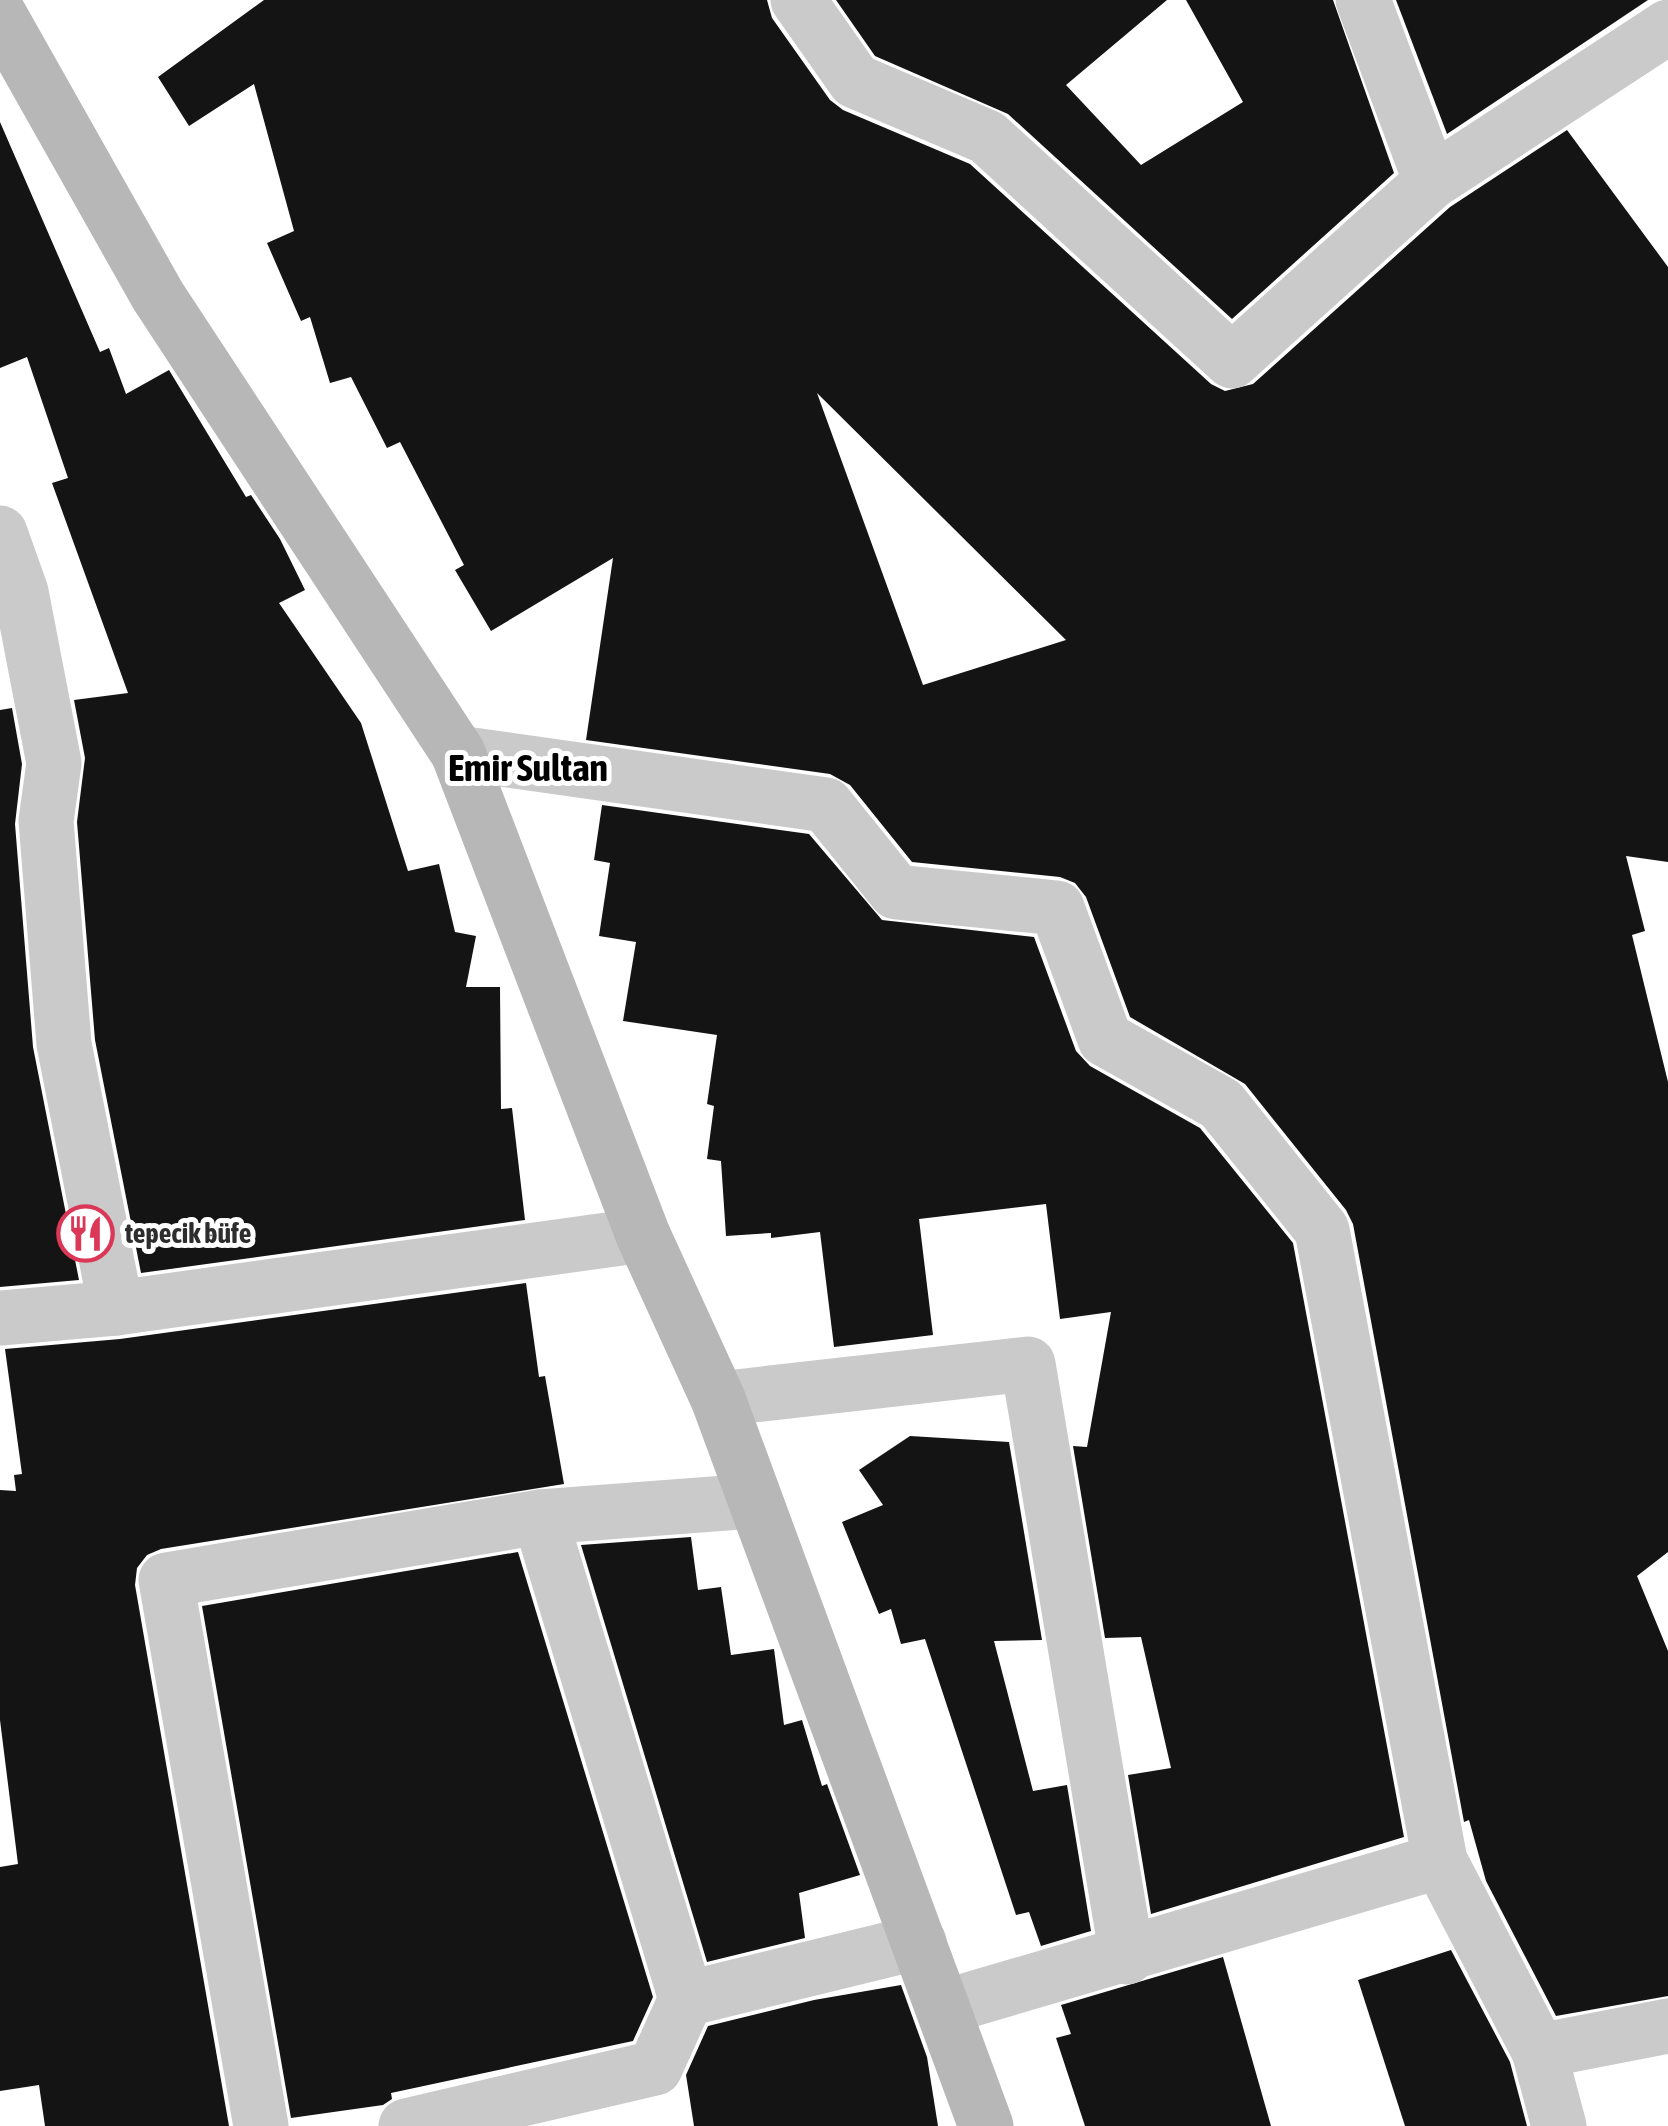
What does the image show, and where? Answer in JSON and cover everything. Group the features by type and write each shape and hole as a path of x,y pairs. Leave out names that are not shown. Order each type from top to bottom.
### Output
{"street":[{"path":"798,0 855,81 987,138 1232,361 1431,182 1668,26"},
{"path":"1363,0 1431,182"},
{"path":"0,16 158,296 458,753 643,1236 718,1399 986,2126"},
{"path":"0,533 20,592 54,763 46,821 64,1044 116,1308"},
{"path":"458,753 826,805 896,892 1057,908 1105,1038 1221,1104 1322,1230 1440,1861 1539,2052 1558,2126"},
{"path":"0,1318 116,1308 643,1236"},
{"path":"718,1399 1028,1364 1127,1957"},
{"path":"261,2126 166,1580 540,1517 753,1501"},
{"path":"406,2126 655,2068 686,1999 540,1517"},
{"path":"945,2007 1127,1957 1440,1861"},
{"path":"686,1999 919,1942"},
{"path":"1539,2052 1668,2026"}],"building":[{"path":"264,0 767,0 772,18 830,100 843,110 970,164 1211,384 1225,391 1253,384 1450,207 1567,130 1668,267 1668,862 1626,856 1645,931 1632,935 1668,1082 1668,1552 1637,1576 1668,1651 1668,1996 1556,2016 1486,1881 1469,1820 1464,1822 1353,1224 1346,1210 1245,1084 1130,1017 1086,897 1075,883 1060,877 912,862 850,785 830,774 586,740 613,558 491,631 455,570 464,565 400,442 387,448 351,377 330,383 310,317 301,321 267,243 294,231 254,84 189,126 158,77","holes":["817,393 1066,640 923,685"]},
{"path":"836,0 1167,0 1066,85 1141,165 1243,102 1186,0 1333,0 1394,173 1232,319 1008,114 875,56"},
{"path":"1396,0 1648,0 1447,134"},
{"path":"0,122 100,352 109,348 126,394 169,370 246,497 251,495 280,539 305,590 279,603 361,723 408,871 439,864 455,932 476,936 466,987 500,987 501,1109 512,1108 525,1220 141,1273 95,1040 77,822 85,758 74,700 128,693 52,483 68,478 27,357 0,368"},
{"path":"12,708 22,764 15,824 33,1047 79,1280 0,1287 0,710"},
{"path":"602,805 809,834 882,920 1034,937 1076,1051 1090,1066 1200,1128 1293,1243 1404,1837 1151,1914 1128,1775 1171,1768 1141,1637 1105,1638 1073,1446 1087,1447 1111,1312 1060,1319 1046,1204 919,1219 933,1335 834,1347 820,1232 771,1238 771,1233 726,1236 721,1161 707,1159 714,1106 707,1104 717,1035 623,1021 636,942 599,936 610,863 594,860"},
{"path":"526,1283 539,1377 545,1376 564,1484 161,1549 147,1555 137,1568 135,1585 229,2126 45,2126 39,2085 0,2091 0,1867 18,1864 0,1720 0,1490 16,1491 14,1475 22,1474 5,1349 120,1339"},
{"path":"910,1436 1009,1442 1042,1640 994,1641 1033,1791 1067,1785 1091,1931 1041,1946 1029,1912 1016,1915 925,1639 901,1644 891,1609 879,1614 842,1522 883,1505 859,1470"},
{"path":"691,1537 698,1590 721,1587 731,1655 774,1649 784,1725 802,1720 822,1786 827,1784 860,1875 799,1893 805,1938 707,1962 581,1545"},
{"path":"518,1552 653,1997 633,2041 391,2093 392,2099 383,2105 291,2118 202,1606"},
{"path":"1451,1950 1510,2062 1527,2126 1405,2126 1358,1980"},
{"path":"1223,1957 1271,2126 1085,2126 1056,2038 1071,2034 1061,2005"},
{"path":"901,1985 927,2057 938,2126 694,2126 686,2075 708,2026 814,2000"}],"place":[{"name":"tepecik büfe","path":"86,1233"}],"district":[{"name":"Emir Sultan","path":"528,768"}]}
